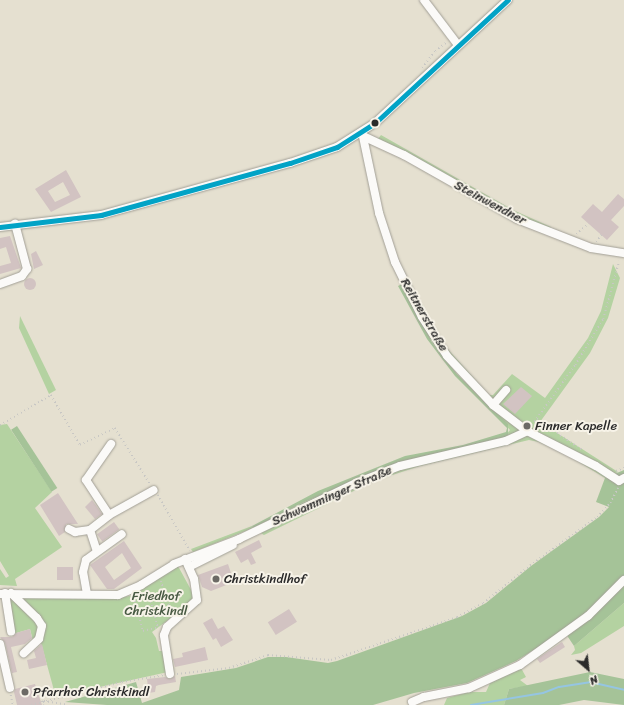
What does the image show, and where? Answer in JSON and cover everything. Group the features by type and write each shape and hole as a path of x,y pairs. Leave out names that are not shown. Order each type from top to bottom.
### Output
{"street":[{"path":"424,0 458,45"},
{"path":"0,227 101,214 311,157 337,147 364,134 508,0"},
{"name":"Steinwendner","path":"364,134 404,154 516,219 571,241 602,251 623,251"},
{"name":"Reitnerstraße","path":"364,134 379,213 407,287 447,356 493,405 527,431 622,479"},
{"path":"0,284 22,276 27,269 15,224"},
{"path":"493,405 506,390"},
{"name":"Schwamminger Straße","path":"5,593 87,594 109,596 122,594 189,561 239,540 326,496 383,472 500,443 527,431"},
{"path":"109,515 86,480 111,444"},
{"path":"69,530 81,532 90,530 109,515 154,490"},
{"path":"90,530 97,551"},
{"path":"87,594 83,572 86,560 122,534"},
{"path":"170,674 164,635 167,628 197,600 189,561 222,552 239,540"},
{"path":"412,702 424,697 469,688 520,665 588,616 624,580"},
{"path":"5,593 11,632"},
{"path":"5,593 37,618 42,626 39,639 24,653"},
{"path":"0,644 10,688"}],"path":[{"path":"571,241 588,224"},
{"path":"527,431 536,420 603,319 623,251"},
{"path":"0,425 51,395 80,445 115,428 154,490 189,561"},
{"path":"536,420 589,454"},
{"path":"609,467 616,471 624,468"},
{"path":"31,705 42,701 76,695 122,682 170,674 229,668 268,655 331,660 467,612 491,597 533,562 597,516 610,503 622,479"},
{"path":"161,581 173,616"},
{"path":"143,592 148,589 158,627"},
{"path":"138,594 133,597 143,631 163,624"},
{"path":"138,615 153,611"},
{"path":"10,688 13,705"},
{"path":"42,701 44,705"},
{"path":"42,701 68,705"}],"green space":[{"path":"381,135 513,210 551,227 548,235 496,212 420,167 374,144"},
{"path":"613,264 620,278 608,318 590,353 540,422 618,472 605,478 569,456 539,442 529,440 420,466 374,481 264,535 253,528 302,503 392,465 502,439 510,430 433,344 402,284 407,277 445,346 489,395 493,395 512,374 545,398 588,338 601,311"},
{"path":"402,284 433,344 457,374 508,424 508,435 502,439 392,465 302,503 253,528 252,526 318,491 405,456 463,445 506,432 507,428 455,376 427,339 398,286"},
{"path":"20,316 56,390 49,394 19,328"},
{"path":"7,424 52,492 35,508 62,547 15,579 17,586 0,585 0,569 6,578 9,576 0,561 0,425"},
{"path":"17,426 57,488 51,492 11,430"},
{"path":"624,470 624,603 574,646 564,631 516,661 467,683 414,693 373,705 107,705 65,702 136,682 142,703 179,690 181,677 236,668 268,657 286,657 328,663 462,616 486,603 531,566 599,517 609,507 596,502 605,478"},
{"path":"252,526 253,528 193,552 191,549"},
{"name":"Friedhof Christkindl","path":"178,566 196,599 152,632 156,638 159,651 164,651 168,672 86,690 55,694 41,643 34,645 30,629 13,634 9,601 18,595 116,598 130,596"},
{"path":"624,603 624,626 581,653 571,655 575,650 574,646"},
{"path":"521,668 526,677 520,680 528,686 509,689 504,705 444,705 447,698 469,692 486,692 490,683"},
{"path":"590,672 624,679 624,705 584,700 559,705 504,705 509,689"}],"building":[{"path":"66,170 81,197 51,212 35,189","holes":["63,182 70,195 55,202 48,191"]},
{"path":"618,194 624,199 624,206 611,220 619,227 607,240 581,217 593,204 602,212"},
{"path":"10,236 21,268 0,274 0,266 11,263 6,247 0,249 0,238"},
{"path":"36,251 43,265 34,269 31,254"},
{"path":"32,278 35,279 35,289 28,290 25,289 24,282 25,279"},
{"path":"521,387 532,396 515,414 503,404"},
{"path":"58,493 78,524 66,524 65,532 59,536 40,505"},
{"path":"92,500 102,514 95,519 85,507"},
{"path":"114,522 119,529 102,542 97,534"},
{"path":"259,540 262,547 251,553 256,563 251,565 248,559 241,563 235,552"},
{"path":"124,541 142,568 114,589 107,589 90,565","holes":["122,553 131,568 114,580 105,567"]},
{"name":"Christkindlhof","path":"228,564 234,582 211,591 202,587 198,575"},
{"path":"57,567 73,567 73,580 57,580"},
{"path":"289,609 297,622 276,635 268,622"},
{"path":"212,618 218,629 224,626 233,640 221,647 216,638 213,640 203,623"},
{"path":"30,629 32,638 25,644 11,647 17,672 12,673 5,643 0,637 12,637 16,633"},
{"path":"562,642 565,647 540,663 537,659"},
{"path":"42,644 47,665 29,669 27,660 36,658 34,651"},
{"path":"205,647 208,660 175,667 173,659 183,657 182,653"},
{"path":"175,676 176,682 156,686 155,692 142,694 141,688 148,687 147,679 165,677 170,679"},
{"name":"Pfarrhof Christkindl","path":"35,684 42,705 17,705 14,692 15,689"}],"waterway":[{"path":"471,705 543,693 559,687 590,682 624,690"}],"transit line":[{"path":"0,227 101,215 290,163 337,147 375,123 508,0"}],"place":[{"name":"Finner Kapelle","path":"527,426"},
{"name":"Christkindlhof","path":"216,579"},
{"name":"Pfarrhof Christkindl","path":"25,692"}]}
